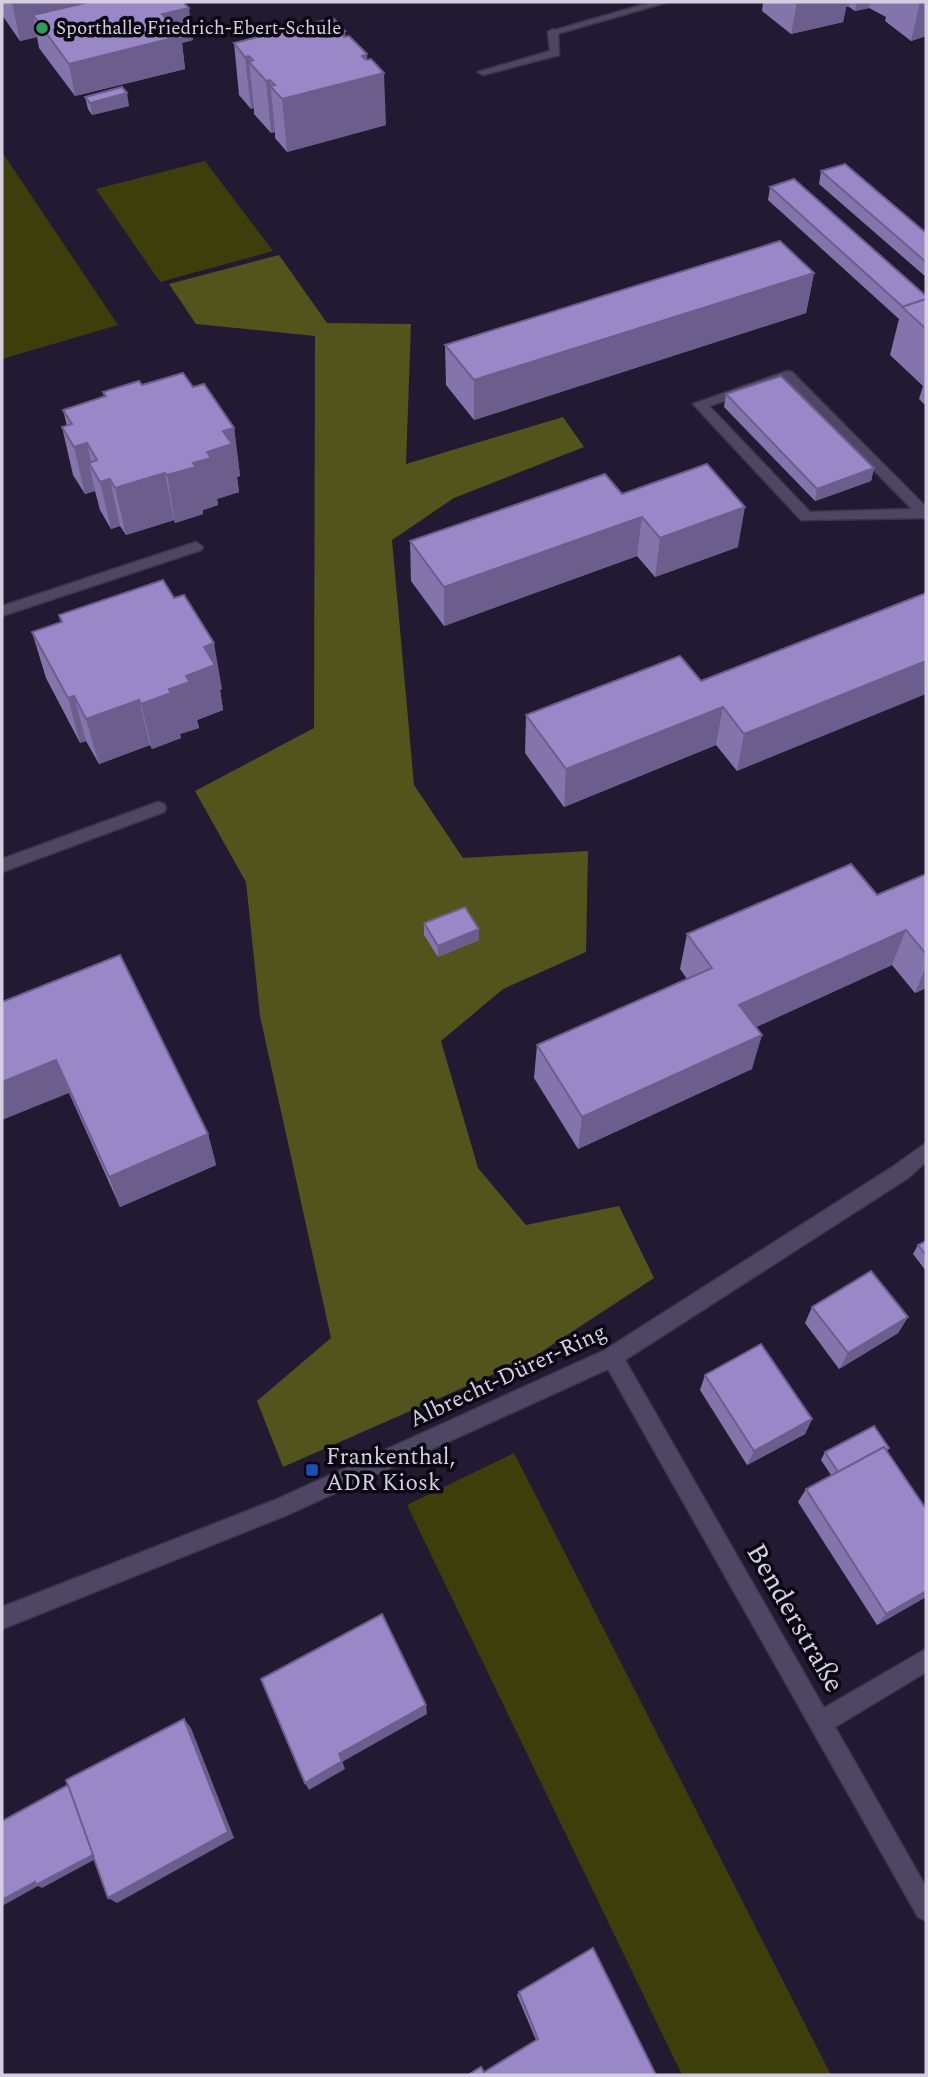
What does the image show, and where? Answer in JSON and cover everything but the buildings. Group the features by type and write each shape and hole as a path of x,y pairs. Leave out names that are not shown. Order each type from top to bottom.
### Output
{"street":[{"path":"483,72 555,53 553,32 663,2"},
{"path":"787,376 925,513 806,517 701,404 787,376"},
{"path":"2,611 196,547"},
{"path":"2,866 158,808"},
{"name":"Albrecht-Dürer-Ring","path":"2,1618 280,1508 612,1357 901,1172 926,1151"},
{"name":"Benderstraße","path":"612,1357 926,1909"},
{"path":"821,1723 926,1660"}],"shaded area":[{"path":"2,152 118,325 2,359"},
{"path":"205,161 273,251 160,282 96,189"},
{"path":"279,255 327,323 411,324 406,464 563,417 584,447 454,498 392,540 414,785 463,858 588,851 586,952 503,989 441,1041 478,1168 526,1225 619,1206 654,1278 535,1356 283,1467 257,1401 331,1338 260,1016 246,882 195,791 314,728 315,336 196,324 169,284"},
{"path":"514,1453 831,2075 682,2075 407,1505"}],"place":[{"name":"Sporthalle Friedrich-Ebert-Schule","path":"42,28"},
{"name":"Frankenthal, ADR Kiosk","path":"312,1470"}]}
